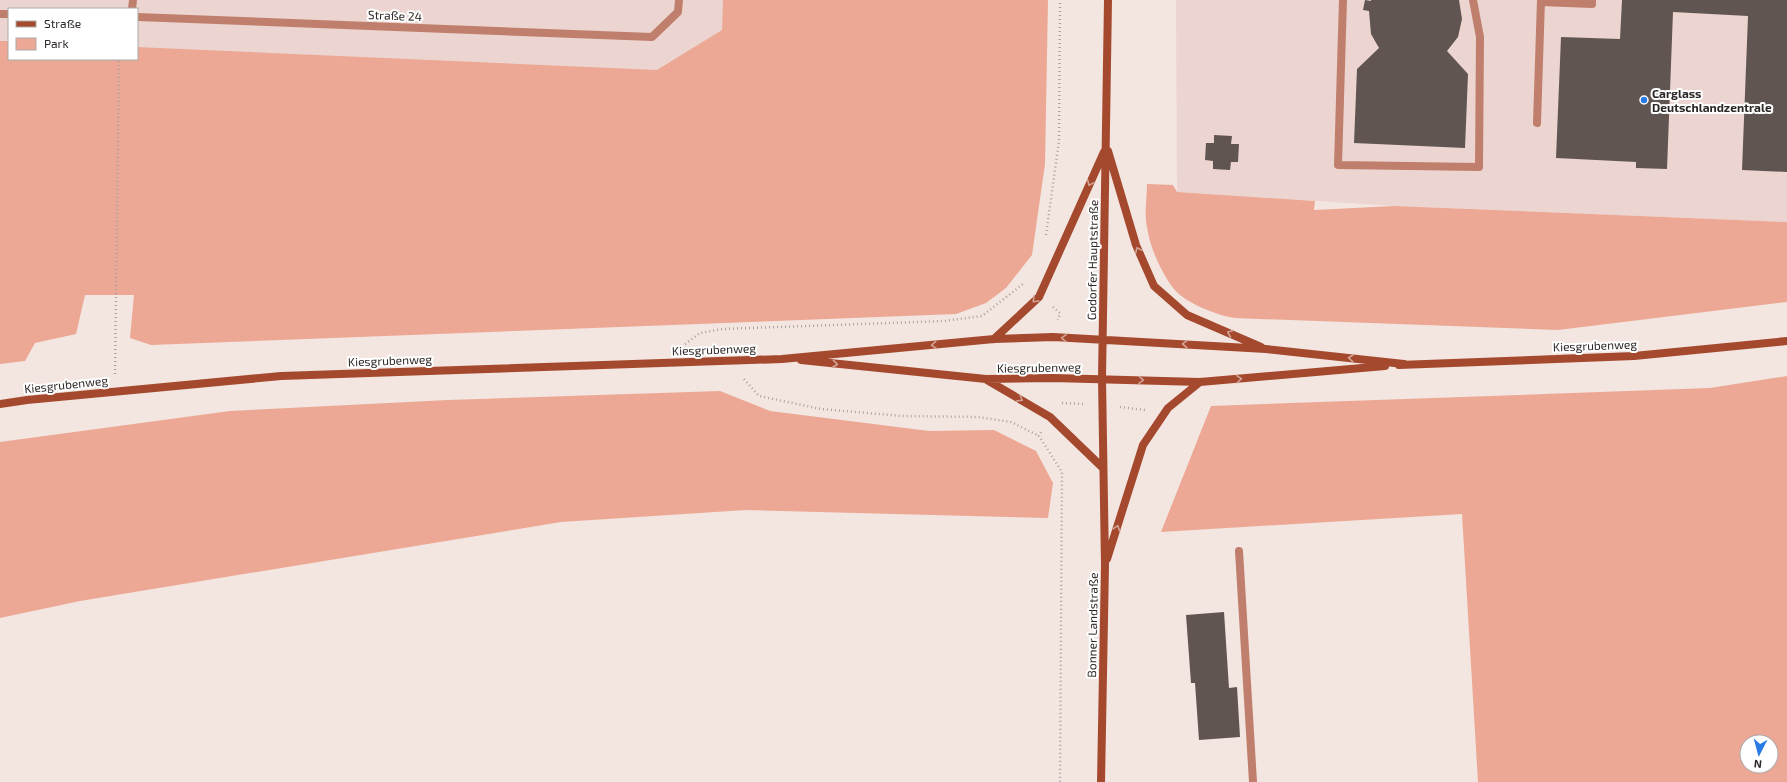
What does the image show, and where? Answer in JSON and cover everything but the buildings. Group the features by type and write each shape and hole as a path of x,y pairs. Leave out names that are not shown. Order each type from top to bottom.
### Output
{"main road":[{"name":"Godorfer Hauptstraße","path":"1102,378 1108,0"},
{"name":"Godorfer Hauptstraße","path":"1106,145 1136,245 1154,286 1187,315 1266,349"},
{"path":"994,339 1039,297 1106,145"},
{"name":"Kiesgrubenweg","path":"0,404 27,400 281,376 782,359 994,339 1053,337 1266,349 1404,364"},
{"name":"Kiesgrubenweg","path":"782,359 986,379 1102,378 1200,382 1404,364 1634,356 1787,341"},
{"name":"Bonner Landstraße","path":"1101,782 1105,565 1102,378"},
{"path":"986,379 1050,418 1103,468"},
{"path":"1105,565 1143,445 1168,408 1200,382"}],"lane":[{"name":"Straße 24","path":"138,18 652,37 678,12 678,0"},
{"path":"1343,0 1338,165 1478,167 1480,36 1473,0"},
{"path":"1537,123 1541,1 1592,4 1592,0"},
{"path":"1239,551 1253,782"}],"path":[{"path":"114,392 119,60"},
{"path":"658,363 700,333 707,331 723,329 944,321 982,316 1023,284"},
{"path":"728,360 759,396 821,409 902,416 978,417 1011,422 1039,436"}],"shaded area":[{"path":"0,0 980,0 975,95 0,130"},
{"path":"1176,0 1787,0 1787,222 1394,206 1177,192"}],"green space":[{"path":"723,0 1048,0 1045,164 1032,255 1006,288 986,303 956,314 151,345 130,338 134,295 85,295 76,334 35,343 25,361 0,364 0,41 8,41 8,60 138,60 138,47 657,70 722,30"},
{"path":"1147,184 1173,185 1177,192 1315,201 1314,210 1394,206 1787,222 1787,302 1558,330 1234,318 1193,304 1179,294 1169,282 1157,260 1148,235 1146,222"},
{"path":"1787,376 1787,782 1478,782 1462,514 1161,532 1211,406 1710,388"},
{"path":"720,391 770,411 929,431 994,430 1036,451 1053,483 1048,518 746,510 561,522 80,601 0,618 0,442 230,411 448,400"}],"place":[{"name":"Carglass Deutschlandzentrale","path":"1644,100"}]}
